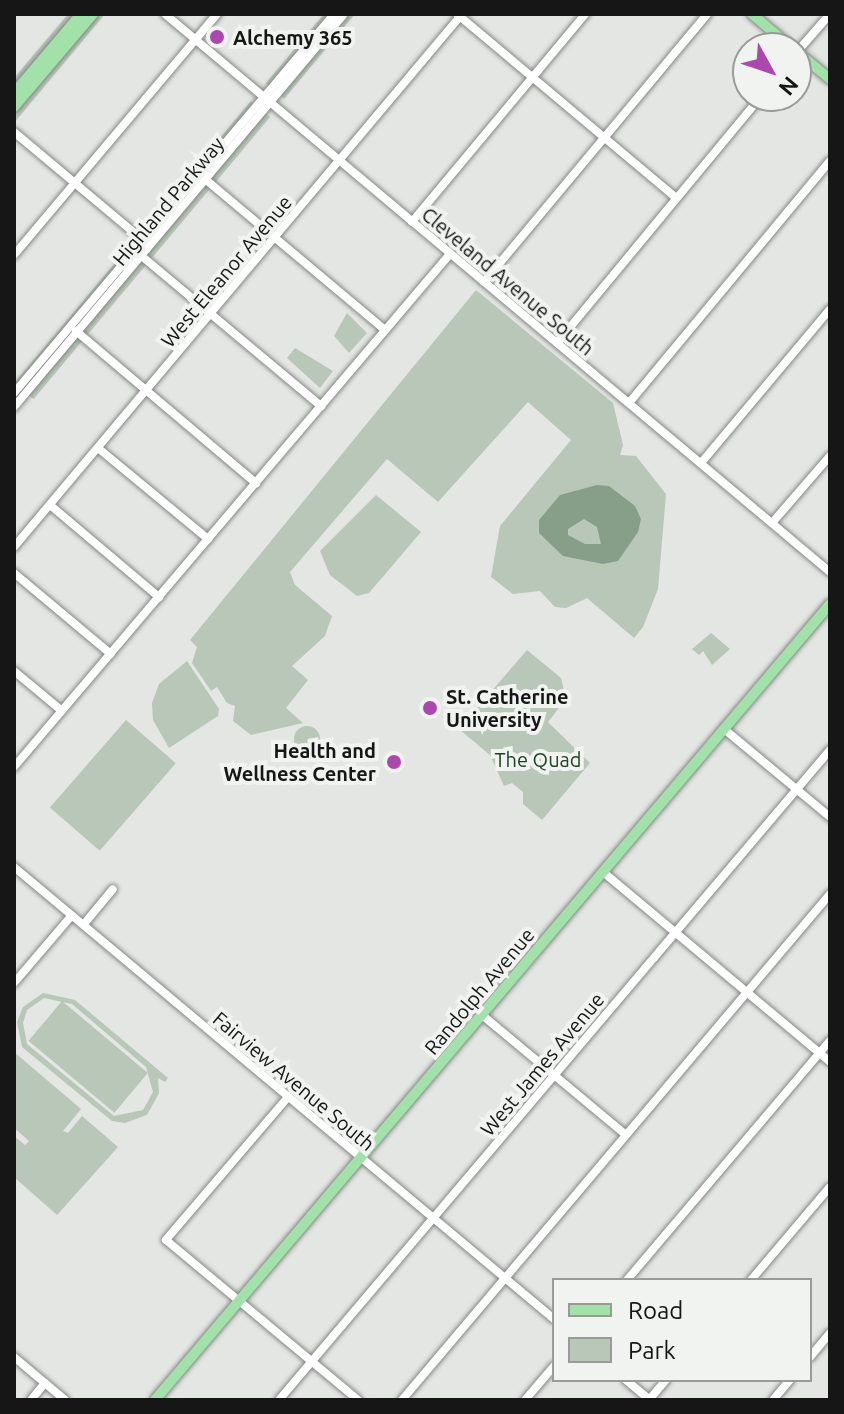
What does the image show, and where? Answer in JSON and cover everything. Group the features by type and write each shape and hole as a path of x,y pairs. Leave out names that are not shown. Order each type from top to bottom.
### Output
{"main road":[{"path":"14,93 81,14"},
{"path":"14,107 93,14"},
{"path":"752,14 773,32"},
{"path":"812,65 830,79"},
{"name":"Randolph Avenue","path":"155,1400 830,604"}],"street":[{"name":"Cleveland Avenue South","path":"165,14 830,572"},
{"path":"14,255 217,14"},
{"name":"Highland Parkway","path":"268,100 334,14"},
{"name":"Highland Parkway","path":"14,407 74,329 344,14"},
{"path":"412,222 585,14"},
{"path":"484,282 707,14"},
{"path":"812,33 830,14"},
{"path":"460,15 676,198"},
{"name":"West Eleanor Avenue","path":"14,547 460,15"},
{"path":"557,343 748,112"},
{"path":"14,132 147,243"},
{"path":"629,403 830,161"},
{"path":"203,178 385,330"},
{"path":"138,253 321,406"},
{"path":"14,767 450,254"},
{"path":"701,463 830,309"},
{"path":"821,320 830,327"},
{"path":"74,329 256,483"},
{"name":"Highland Parkway","path":"14,393 74,329"},
{"path":"98,448 208,539"},
{"path":"772,523 830,456"},
{"path":"50,505 159,597"},
{"path":"14,573 111,654"},
{"path":"14,671 62,711"},
{"path":"724,729 830,817"},
{"name":"West James Avenue","path":"279,1400 830,750"},
{"name":"Fairview Avenue South","path":"14,867 552,1317"},
{"path":"603,872 830,1062"},
{"path":"84,924 113,889"},
{"path":"402,1400 830,894"},
{"path":"14,983 72,915"},
{"path":"482,1015 626,1135"},
{"path":"629,1278 830,1041"},
{"path":"288,1097 166,1240 358,1400"},
{"path":"753,1278 830,1187"},
{"path":"812,1355 830,1333"},
{"path":"14,1357 65,1400"},
{"path":"525,1400 552,1368"},
{"path":"628,1382 649,1400 664,1382"},
{"path":"773,1400 788,1382"},
{"path":"31,1400 45,1383"}],"green space":[{"path":"68,14 105,14 14,123 14,78"},
{"path":"324,14 355,14 284,99 266,83"},
{"path":"251,101 270,117 34,399 14,383"},
{"path":"476,290 613,403 623,445 620,455 636,456 666,494 658,589 643,627 634,638 587,598 566,608 555,607 540,591 513,594 491,577 500,526 571,440 528,402 438,502 387,459 290,572 295,585 332,616 325,636 292,666 308,680 286,708 303,723 251,735 233,721 235,706 227,703 217,687 211,691 192,663 197,647 190,640"},
{"path":"347,313 367,333 349,353 334,336"},
{"path":"295,348 333,371 320,388 287,358"},
{"path":"376,495 421,532 369,593 357,596 330,575 320,551"},
{"path":"711,633 730,649 712,665 703,651 699,655 692,649"},
{"name":"The Quad","path":"527,650 561,678 566,699 548,722 590,763 542,820 523,804 523,792 512,783 504,786 490,755 459,729"},
{"path":"187,661 219,709 218,716 169,748 153,720 152,703 159,684"},
{"path":"126,720 176,763 100,851 50,808"},
{"path":"307,726 316,730 320,739 316,748 307,752 298,748 294,739 298,730"},
{"path":"43,993 75,1000 168,1078 165,1082 158,1078 159,1093 147,1115 125,1123 112,1121 22,1047 17,1022 23,1007","holes":["44,998 72,1004 146,1067 153,1092 143,1110 114,1116 27,1044 23,1023 27,1010"]},
{"path":"62,1001 148,1073 114,1113 29,1041"},
{"path":"14,1052 81,1109 63,1131 68,1133 82,1116 118,1147 57,1215 14,1177 14,1136 25,1145 29,1141 14,1128"}],"shaded area":[{"path":"597,485 609,486 635,506 641,519 638,532 618,561 603,564 563,556 539,533 539,520 560,495","holes":["584,519 597,527 601,544 585,544 568,535 568,529"]}],"place":[{"name":"Alchemy 365","path":"217,37"},
{"name":"St. Catherine University","path":"430,708"},
{"name":"Health and Wellness Center","path":"394,762"}]}
